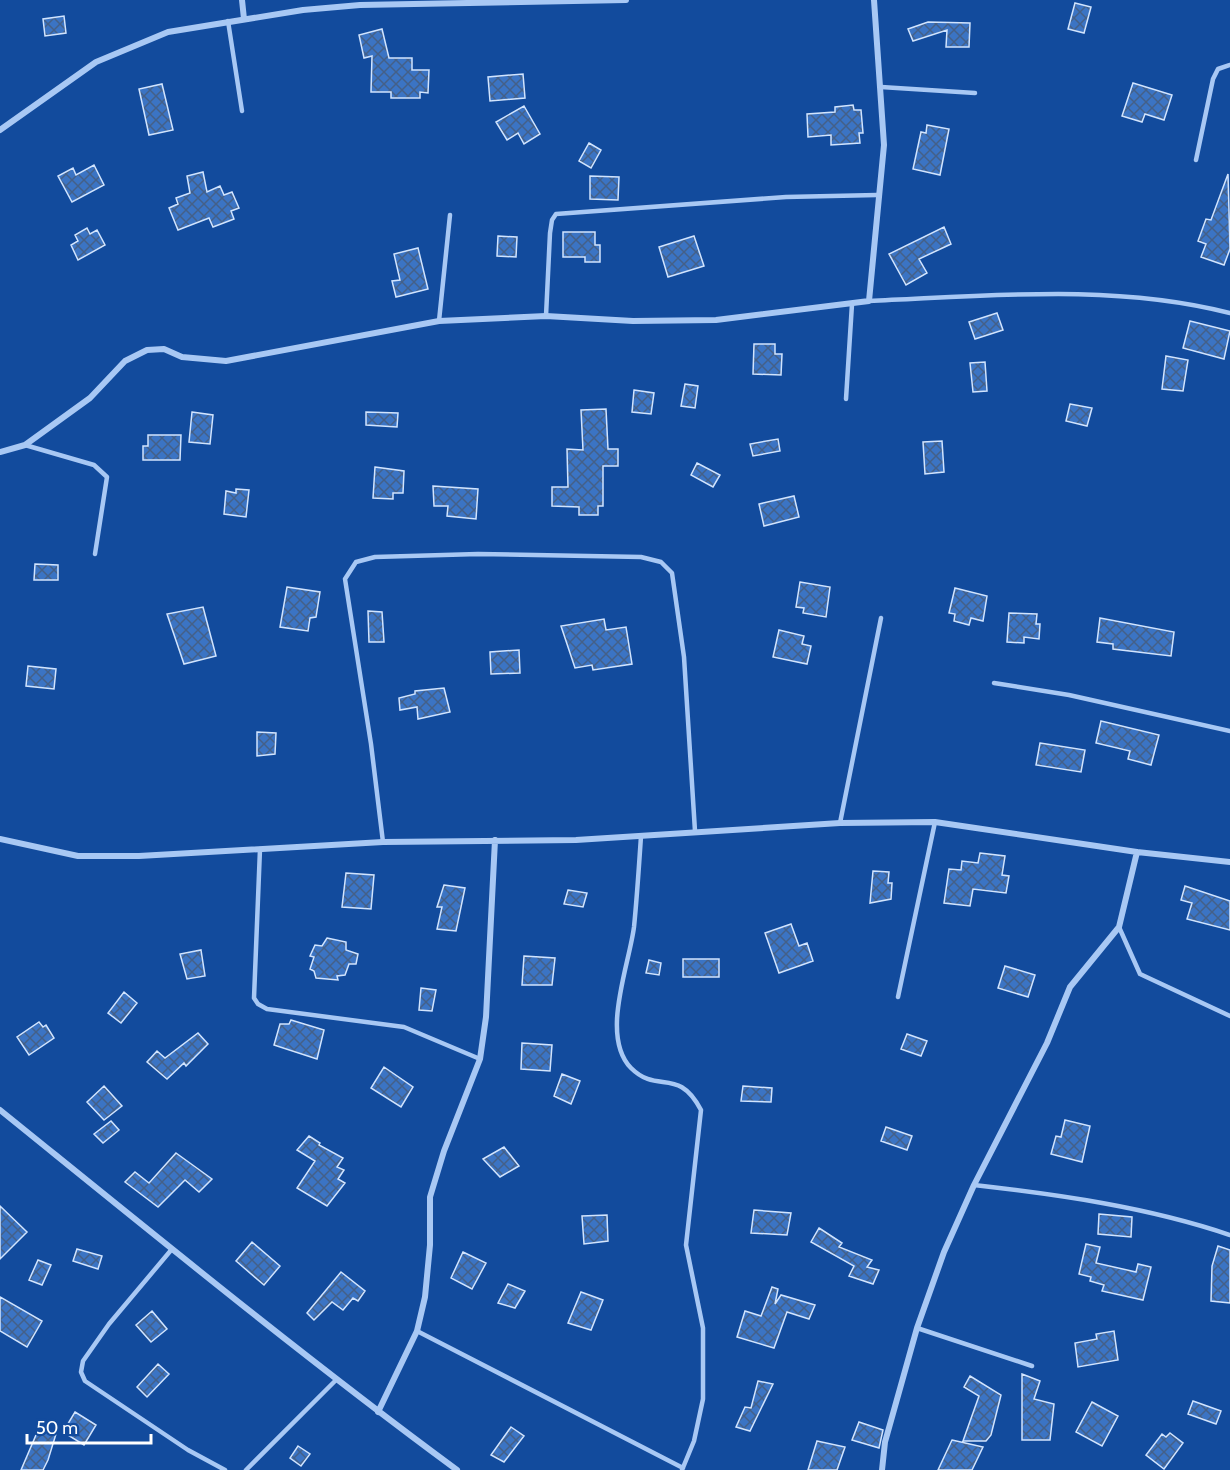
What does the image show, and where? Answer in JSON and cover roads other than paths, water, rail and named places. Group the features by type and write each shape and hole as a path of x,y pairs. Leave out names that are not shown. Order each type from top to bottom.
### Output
{"street":[{"path":"242,0 244,19"},
{"path":"0,130 96,62 168,32 228,21 360,5 626,0"},
{"path":"0,452 25,445 90,398 125,361 147,350 165,349 182,357 226,361 439,321 546,316 633,321 716,320 869,300 877,195 884,145 874,0"},
{"path":"0,839 78,856 140,856 383,842 576,840 840,823 935,822 1137,852 1230,862"},
{"path":"378,1412 417,1331 425,1297 430,1245 430,1197 444,1151 480,1059 486,1017 495,840"},
{"path":"882,1470 885,1442 917,1328 944,1252 974,1185 1047,1043 1070,987 1119,927 1137,852"},
{"path":"0,1110 171,1249 378,1412 458,1470"}],"lane":[{"path":"228,21 242,111"},
{"path":"1196,160 1213,79 1218,69 1230,65"},
{"path":"881,87 975,93"},
{"path":"546,316 550,233 552,220 556,214 786,197 877,195"},
{"path":"439,321 450,215"},
{"path":"869,300 1060,293 1192,303 1230,313"},
{"path":"846,399 852,304"},
{"path":"25,445 94,465 107,477 95,554"},
{"path":"383,842 372,744 345,579 356,562 375,557 490,554 641,557 661,562 672,573 684,657 695,831"},
{"path":"840,823 881,618"},
{"path":"994,682 1069,695 1230,730"},
{"path":"898,997 935,822"},
{"path":"417,1331 682,1469 694,1441 704,1399 703,1328 686,1245 701,1110 693,1095 682,1085 648,1080 632,1068 620,1051 617,1018 634,928 641,836"},
{"path":"260,849 254,962 254,998 258,1004 267,1009 404,1026 480,1059"},
{"path":"1119,927 1140,974 1230,1016"},
{"path":"974,1185 1104,1203 1197,1224 1230,1235"},
{"path":"171,1249 109,1324 83,1361 81,1372 85,1381 188,1450 225,1470"},
{"path":"917,1328 1032,1366"},
{"path":"246,1470 337,1379"}]}
